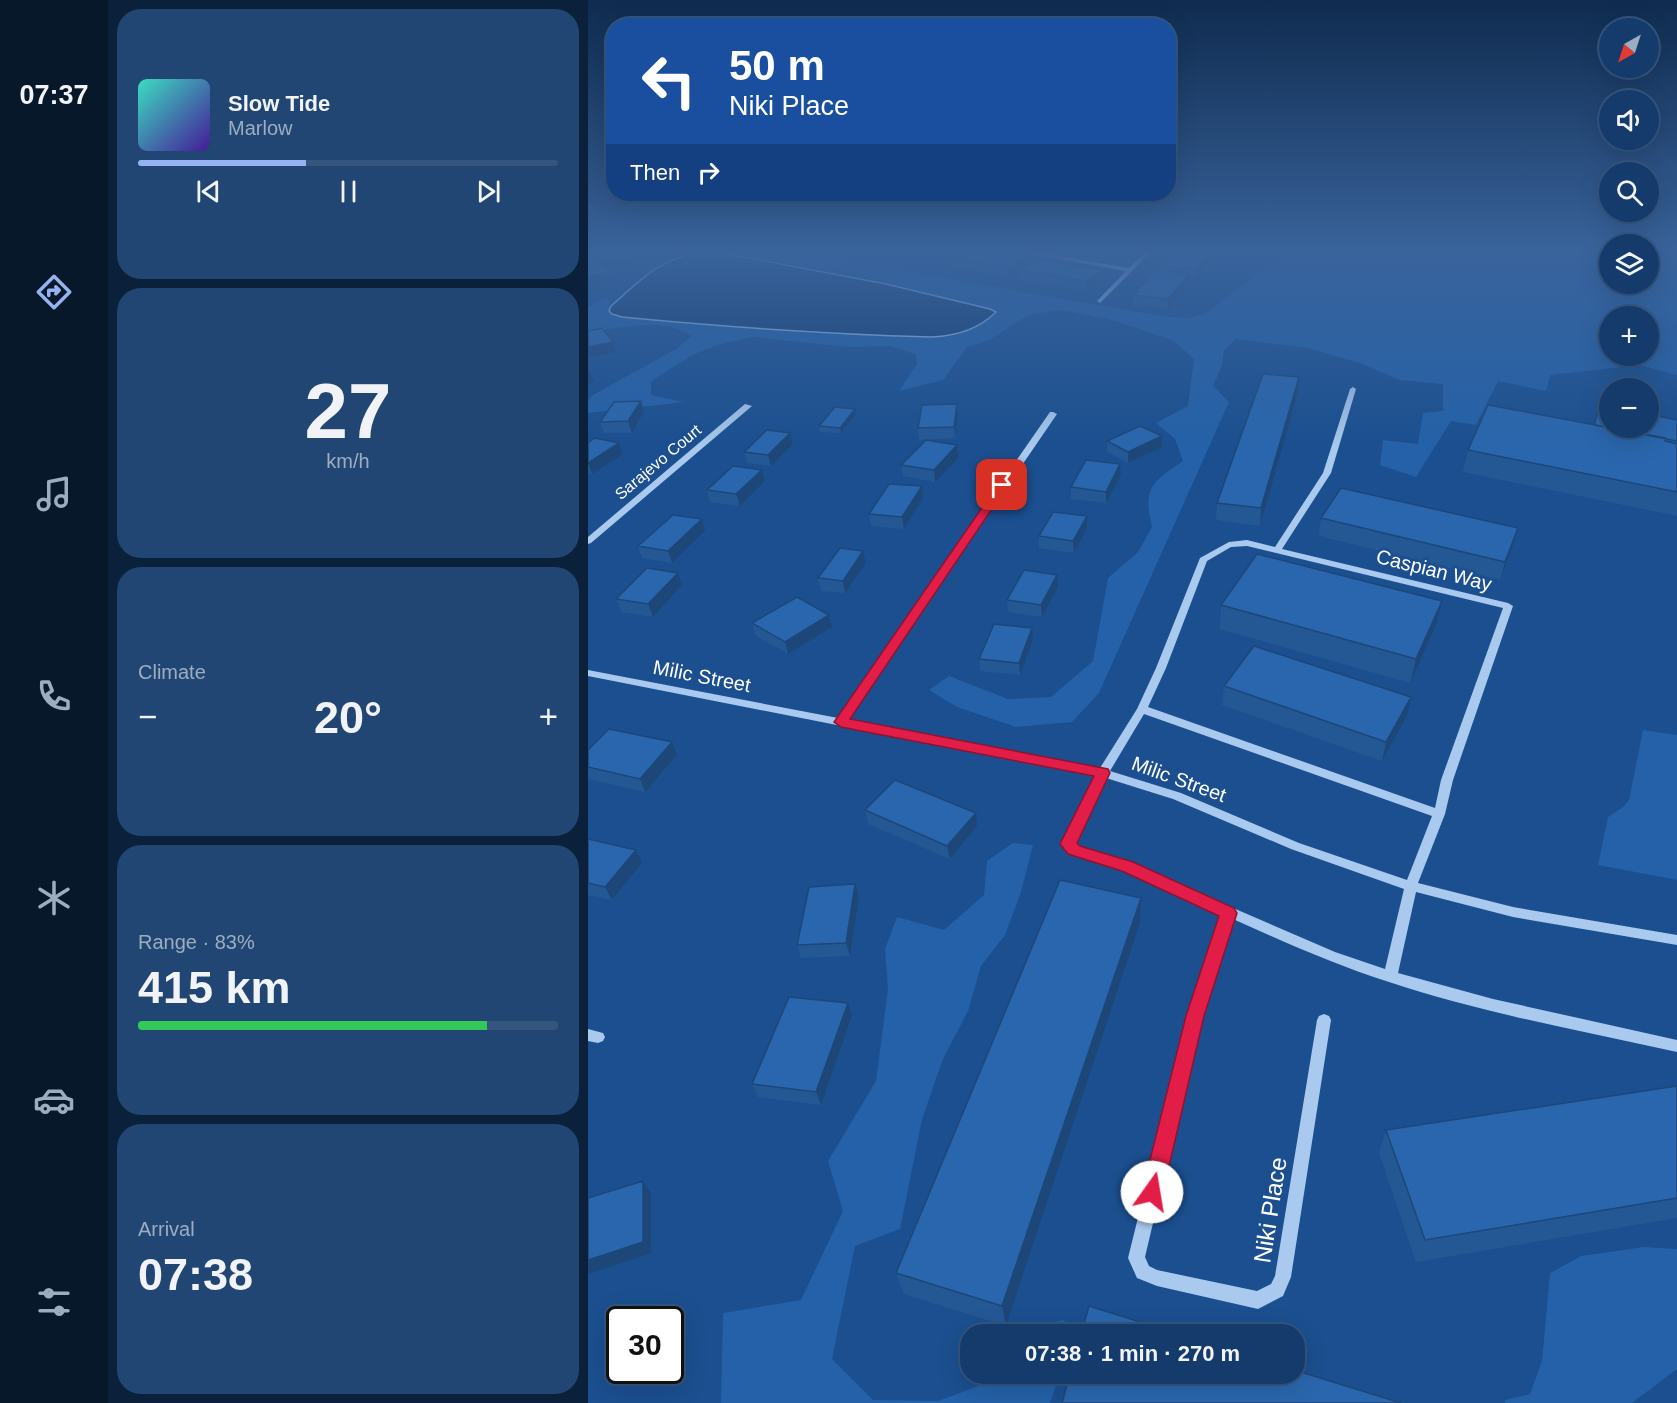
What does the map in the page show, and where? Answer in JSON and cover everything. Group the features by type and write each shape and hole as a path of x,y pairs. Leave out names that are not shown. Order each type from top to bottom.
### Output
{"street":[{"path":"1277,550 1327,473 1353,389"},
{"name":"Sarajevo Court","path":"588,541 748,405"},
{"path":"841,722 1053,414"},
{"name":"Caspian Way","path":"1103,773 1142,709 1161,668 1203,560 1229,545 1247,543 1509,606 1447,780 1439,814 1411,886"},
{"name":"Milic Street","path":"588,673 1103,773 1177,796 1295,846 1411,886 1513,912 1677,940"},
{"path":"1142,709 1439,814"},
{"path":"1103,773 1068,844 1074,850 1127,867 1330,956 1390,977 1493,1005 1677,1046"},
{"path":"1390,977 1411,886"},
{"name":"Niki Place","path":"1228,913 1195,1016 1136,1258 1143,1272 1157,1278 1258,1300 1277,1290 1283,1277 1324,1020"}],"shaded area":[{"path":"588,316 620,316 807,333 932,337 962,333 991,316 1026,316 989,340 967,347 943,380 899,391 917,364 916,354 890,346 848,347 753,337 720,344 694,354 651,381 651,395 684,402 588,413 588,400 593,395 676,349 692,336 668,326 655,325 588,331"},
{"path":"620,316 991,316 966,330 932,337 815,332"},
{"path":"1094,316 1599,316 1599,366 1630,366 1550,375 1546,391 1498,381 1476,425 1451,421 1416,477 1380,465 1383,440 1418,444 1423,413 1443,411 1443,384 1400,380 1360,363 1308,348 1236,339 1224,350 1222,365 1213,386 1229,402 1099,693 1072,722 1016,727 957,707 929,690 949,676 1008,699 1051,697 1093,661 1108,578 1138,552 1152,527 1148,503 1152,487 1164,474 1183,461 1175,439 1156,423 1188,406 1194,359 1172,340 1112,320"},
{"path":"1659,316 1677,316 1677,375 1643,366 1659,366"},
{"path":"1643,730 1677,735 1677,880 1598,865 1608,817 1629,800"},
{"path":"1013,843 1033,845 1021,892 1005,935 981,966 968,1011 943,1059 922,1119 900,1229 855,1246 832,1359 873,1400 938,1401 981,1384 1057,1384 1050,1403 721,1403 723,1313 801,1300 843,1211 828,1161 876,1081 888,989 885,949 897,917 944,930 984,895 987,861"},
{"path":"1644,1247 1677,1249 1677,1369 1632,1403 1505,1403 1505,1400 1530,1394 1542,1361 1550,1273 1581,1256"},
{"path":"1064,1320 1066,1324 1044,1324"}],"building":[{"path":"602,328 613,342 588,347 588,331"},
{"path":"1263,374 1299,377 1261,508 1217,503"},
{"path":"641,401 628,421 600,422 614,402"},
{"path":"957,404 954,427 918,428 922,405"},
{"path":"1488,405 1599,426 1599,438 1666,438 1665,441 1677,444 1677,492 1468,450"},
{"path":"835,407 855,409 840,428 819,426"},
{"path":"1599,408 1599,426 1594,425"},
{"path":"1659,416 1677,420 1677,441 1659,438"},
{"path":"1140,426 1162,436 1128,452 1107,441"},
{"path":"767,430 790,433 768,455 744,452"},
{"path":"595,438 619,443 588,463 588,442"},
{"path":"926,440 957,445 934,470 901,465"},
{"path":"1086,460 1120,464 1106,492 1071,487"},
{"path":"733,466 762,470 736,494 707,490"},
{"path":"889,484 922,486 902,517 869,514"},
{"path":"1341,488 1518,528 1505,562 1321,518"},
{"path":"1053,512 1087,516 1073,541 1039,536"},
{"path":"673,515 702,519 668,551 638,546"},
{"path":"840,548 863,551 843,581 818,578"},
{"path":"1257,554 1442,601 1416,659 1221,605"},
{"path":"647,568 678,573 648,604 616,599"},
{"path":"1024,570 1057,575 1041,605 1007,600"},
{"path":"797,597 829,615 785,642 752,623"},
{"path":"994,624 1032,628 1019,663 979,659"},
{"path":"1254,646 1411,697 1386,742 1224,686"},
{"path":"609,729 672,742 640,779 588,767 588,750"},
{"path":"895,780 976,813 947,846 865,810"},
{"path":"588,839 636,850 605,887 588,883"},
{"path":"1060,880 1141,898 1002,1306 896,1273"},
{"path":"855,884 846,943 797,945 809,887"},
{"path":"789,997 848,1003 816,1092 752,1084"},
{"path":"1677,1086 1677,1198 1425,1240 1386,1130"},
{"path":"643,1181 643,1242 588,1260 588,1198"},
{"path":"1089,1306 1147,1324 1084,1324"},
{"path":"1305,1373 1401,1403 1062,1403 1067,1384 1305,1384"}],"route":[{"path":"1002,485 841,722 1103,773 1068,844 1074,850 1127,867 1187,892 1228,913 1195,1016 1152,1192"}]}
